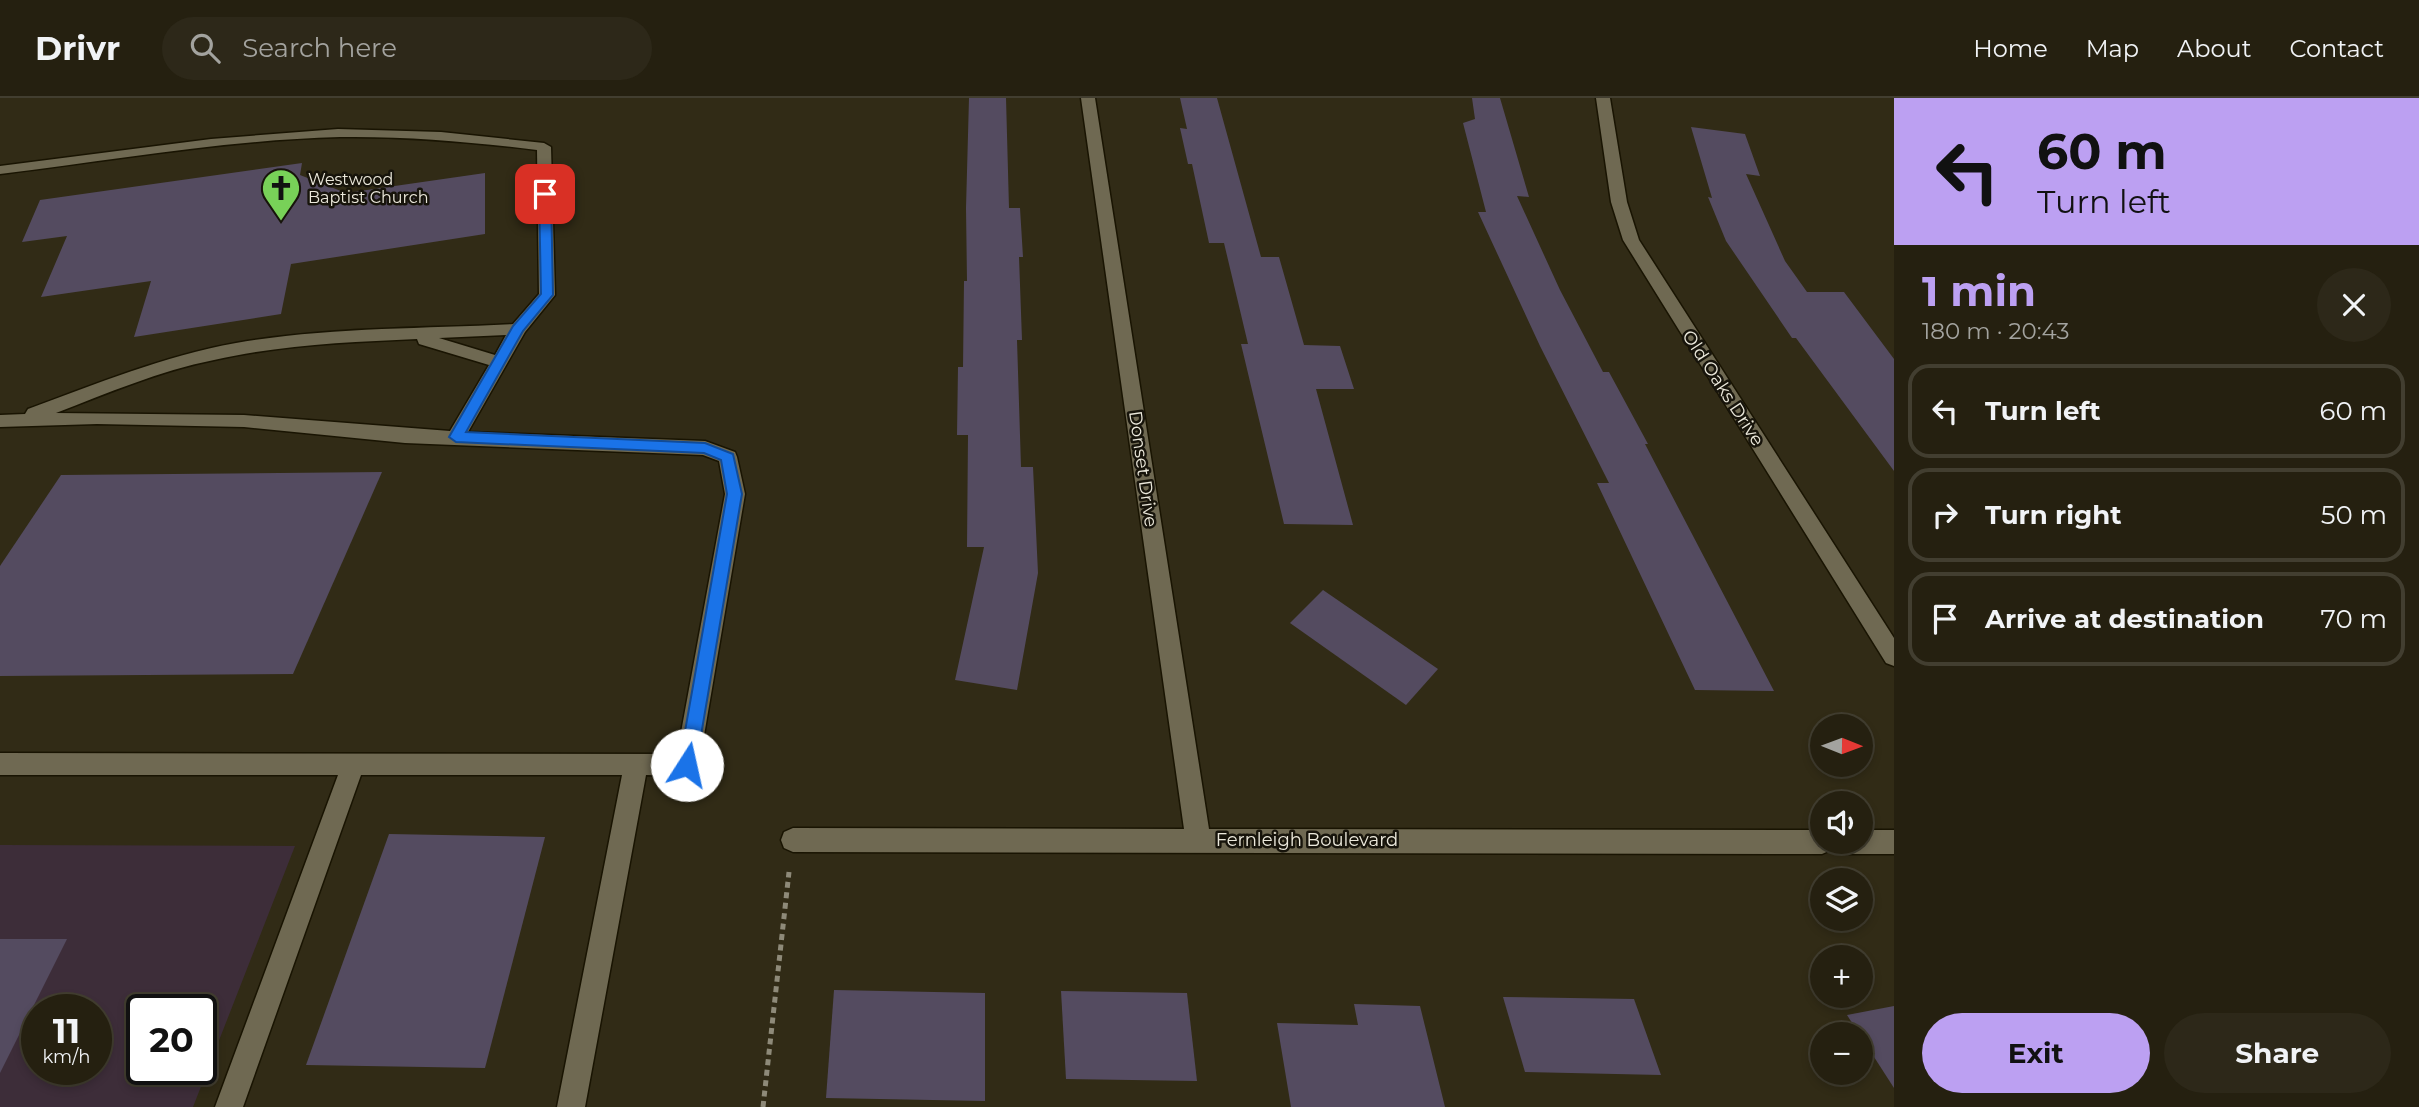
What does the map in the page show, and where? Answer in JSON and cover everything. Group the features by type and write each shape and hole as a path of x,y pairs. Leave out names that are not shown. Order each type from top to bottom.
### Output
{"street":[{"name":"Donset Drive","path":"1088,98 1198,840"},
{"name":"Old Oaks Drive","path":"1603,98 1619,202 1631,240 1894,657"},
{"path":"0,170 212,144 337,133 448,134 544,147 547,295 518,329 456,437"},
{"path":"8,420 143,374 234,349 308,339 518,329"},
{"path":"410,336 499,362"},
{"path":"0,764 687,765 735,494 728,457 705,448 405,436 244,421 97,418 8,420"},
{"path":"229,1107 353,765"},
{"path":"571,1107 636,765"},
{"name":"Fernleigh Boulevard","path":"793,840 1810,842"},
{"path":"1873,842 1894,842"}],"path":[{"path":"763,1107 793,840"}],"shaded area":[{"path":"0,845 295,846 217,1046 217,994 126,994 126,1085 202,1085 193,1107 0,1107"}],"building":[{"path":"969,98 1006,98 1009,208 1020,208 1023,257 1019,257 1022,340 1017,340 1021,467 1033,467 1038,573 1017,690 955,680 984,547 967,547 968,435 957,435 958,367 963,367 964,281 967,281"},
{"path":"1180,98 1217,98 1261,257 1279,257 1304,345 1340,346 1354,389 1316,389 1353,525 1284,524 1241,344 1248,344 1224,243 1209,243 1192,164 1188,164 1180,128 1187,129"},
{"path":"1472,98 1500,98 1529,197 1517,196 1560,290 1603,372 1609,372 1648,444 1645,444 1774,691 1695,690 1597,483 1609,483 1540,346 1478,212 1486,212 1463,123 1475,119"},
{"path":"1691,127 1745,134 1760,176 1746,174 1785,261 1807,292 1844,292 1894,359 1894,471 1796,338 1792,338 1726,241 1708,197 1712,198"},
{"path":"302,163 300,175 346,193 485,173 485,234 291,264 281,314 134,337 151,281 41,297 67,236 22,242 40,200"},
{"path":"382,472 293,674 0,676 0,566 61,475"},
{"path":"1323,590 1438,669 1406,705 1290,623"},
{"path":"389,834 545,837 485,1068 306,1065"},
{"path":"0,939 67,939 40,994 21,994 21,1031 0,1073"},
{"path":"834,990 985,993 985,1101 826,1098"},
{"path":"1061,991 1187,993 1197,1081 1066,1079"},
{"path":"1503,997 1634,999 1661,1075 1525,1072"},
{"path":"1354,1004 1420,1006 1445,1107 1291,1107 1277,1023 1358,1025"},
{"path":"1894,1006 1894,1088 1873,1055 1873,1022 1852,1022 1847,1015"}],"place":[{"name":"Westwood Baptist Church","path":"281,222"}],"route":[{"path":"545,194 547,295 518,329 456,437 705,448 728,457 735,494 687,765"}]}
